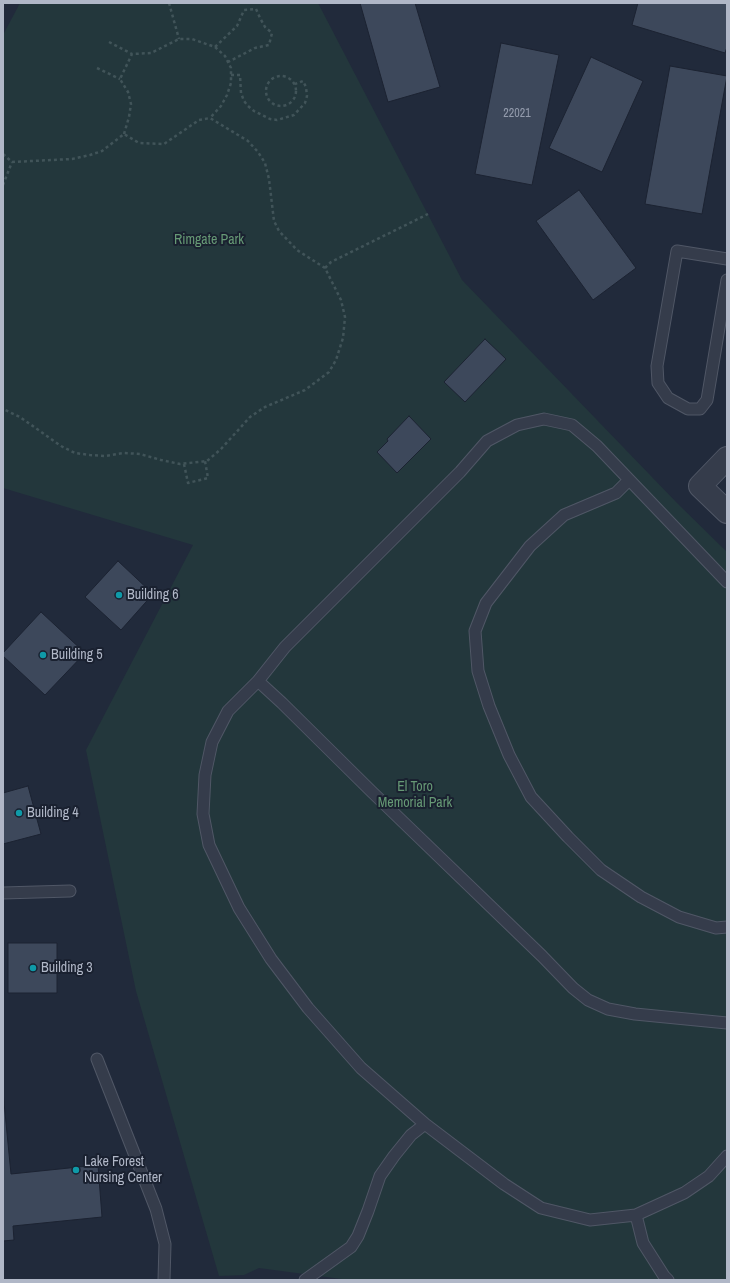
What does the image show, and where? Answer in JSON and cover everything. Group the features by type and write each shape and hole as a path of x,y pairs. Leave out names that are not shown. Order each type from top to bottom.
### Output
{"street":[{"path":"727,458 700,486 727,512"}],"lane":[{"path":"727,259 677,251 657,366 658,383 668,398 688,409 700,409 707,400 727,280"},
{"path":"727,582 596,446 572,426 544,419 516,425 487,441 455,478 285,647 258,681 228,711 212,742 205,775 203,814 209,845 239,908 271,959 308,1008 361,1068 426,1124 504,1184 540,1208 590,1220 636,1215 684,1193 709,1176 727,1156"},
{"path":"629,480 616,493 564,515 530,546 486,603 475,631 478,671 489,706 509,755 531,797 568,837 601,870 641,897 679,917 716,928 727,927"},
{"path":"258,681 542,956 573,988 588,1000 608,1009 635,1014 727,1023"},
{"path":"3,893 70,891"},
{"path":"97,1059 156,1209 165,1244 164,1280"},
{"path":"305,1280 351,1247 358,1236 380,1176 411,1134 426,1124"},
{"path":"636,1215 643,1243 668,1280"}],"path":[{"path":"169,3 179,39"},
{"path":"215,47 237,26 244,10 256,9 265,27 272,33 269,45 255,48 228,62"},
{"path":"108,42 132,54 151,53 179,39 192,39 215,47 225,56 231,68 231,83 228,95 221,106 210,118 199,120 164,144 139,143 124,134"},
{"path":"120,79 132,54"},
{"path":"3,154 12,162 72,158 102,151 124,134 131,104 128,92 120,79 97,68"},
{"path":"231,75 240,75 241,93 248,106 254,111 270,119 277,120 294,115 305,103 307,96 306,87 303,81 295,84"},
{"path":"283,75 288,77 295,84 297,88 294,99 286,106 276,106 268,99 266,89 270,80 274,77 283,75"},
{"path":"3,409 20,417 61,446 76,453 105,456 124,453 140,454 184,464 204,461 222,449 250,417 265,407 305,390 329,372 336,360 343,338 344,317 341,300 325,268 297,250 279,231 274,221 270,179 265,163 258,152 248,142 210,118"},
{"path":"3,185 12,162"},
{"path":"325,268 331,262 428,214"},
{"path":"184,464 188,483 208,478 204,461"}],"green space":[{"name":"El Toro Memorial Park","path":"20,3 318,3 462,280 677,503 727,552 727,1280 349,1280 259,1268 244,1275 219,1276 136,991 86,750 193,545 3,488 3,35"}],"building":[{"path":"360,3 415,3 440,87 388,102"},
{"path":"638,3 727,3 727,47 725,53 632,25"},
{"path":"501,43 559,55 532,185 475,174"},
{"path":"591,57 643,81 602,172 549,148"},
{"path":"670,66 727,76 702,214 645,204"},
{"path":"579,190 636,268 593,300 536,221"},
{"path":"485,339 506,359 465,402 444,382"},
{"path":"409,416 431,439 397,473 377,452"},
{"name":"Building 6","path":"118,561 153,594 121,630 85,597"},
{"name":"Building 5","path":"41,612 85,653 45,695 3,656 3,653"},
{"name":"Building 4","path":"28,786 41,834 3,844 3,793"},
{"name":"Building 3","path":"8,943 57,943 57,993 8,993"},
{"name":"Lake Forest Nursing Center","path":"3,1092 11,1174 98,1165 102,1217 13,1226 14,1240 3,1241"}],"place":[{"name":"Building 6","path":"119,595"},
{"name":"Building 5","path":"43,655"},
{"name":"Building 4","path":"19,813"},
{"name":"Building 3","path":"33,968"},
{"name":"Lake Forest Nursing Center","path":"76,1170"}],"park label":[{"name":"Rimgate Park","path":"209,240"}]}
